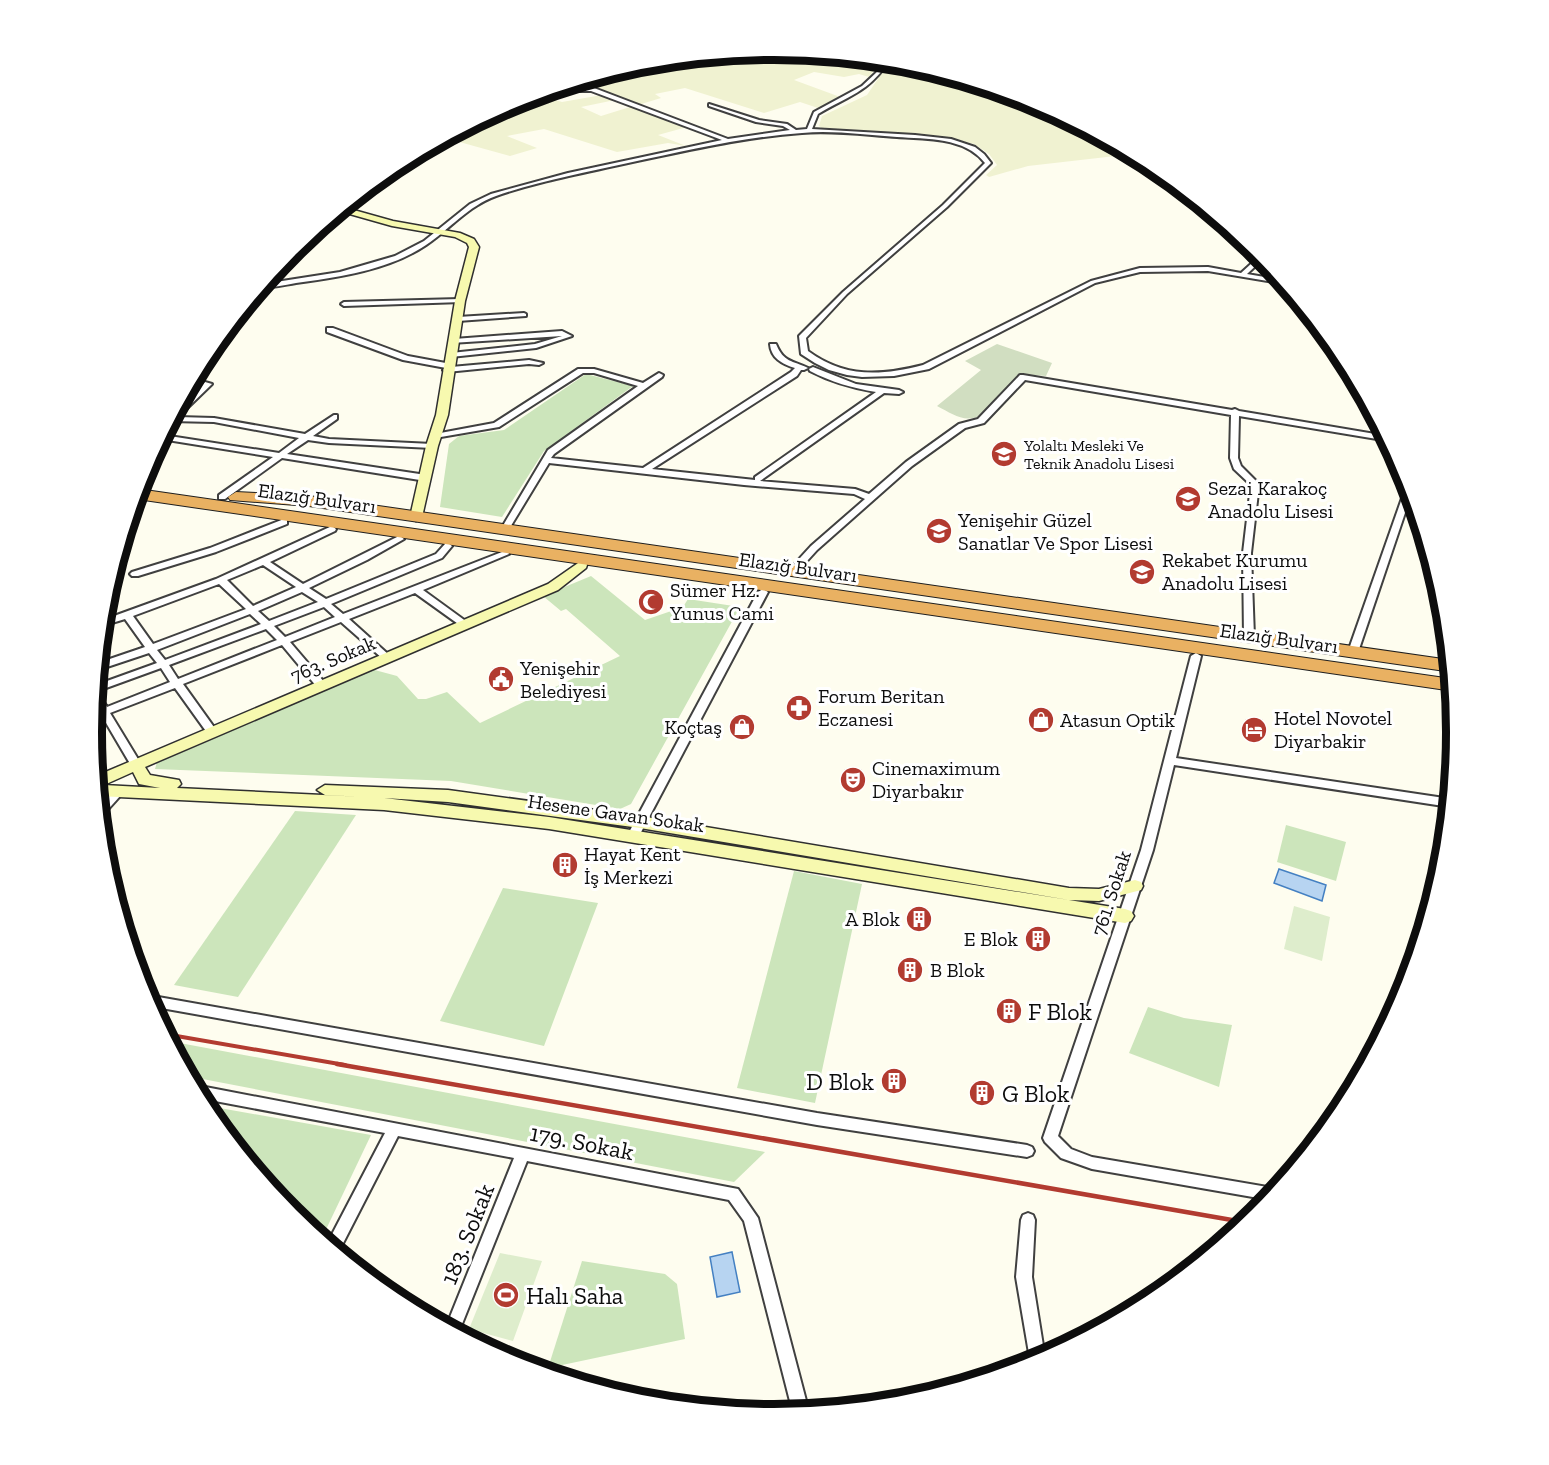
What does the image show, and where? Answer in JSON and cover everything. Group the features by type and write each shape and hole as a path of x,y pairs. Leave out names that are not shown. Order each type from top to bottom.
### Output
{"highway":[{"name":"Elazığ Bulvarı","path":"146,494 222,497 1444,673"},
{"path":"146,495 232,514 284,522 1446,693"},
{"name":"Elazığ Bulvarı","path":"146,495 1445,684"},
{"path":"222,497 309,501 1443,665"}],"street":[{"path":"803,131 816,113 869,84 881,69"},
{"path":"579,90 592,89 727,140"},
{"path":"711,105 758,121 785,125 803,131 808,136 806,141"},
{"path":"667,118 675,115"},
{"path":"273,284 333,276 375,266 415,249 441,232 456,216 482,199 558,177 727,140 803,131 909,136 951,141 976,150 988,164 945,206 845,293 802,338 804,352 825,366 851,374 875,376 898,375 926,367 1092,282 1140,270 1208,269 1271,279"},
{"path":"573,174 572,170 577,168 613,160"},
{"path":"540,177 550,175 558,177"},
{"path":"350,211 392,223 464,237 474,247 460,301 442,415 416,517"},
{"path":"1244,273 1255,263"},
{"path":"344,304 460,301"},
{"path":"458,319 524,315"},
{"path":"330,330 406,358 448,368 539,363"},
{"path":"451,355 536,346 568,336 562,333 454,341"},
{"path":"773,346 775,354 784,362 813,369 825,366"},
{"path":"647,469 794,374 799,367"},
{"path":"813,369 830,379 881,392 899,393"},
{"path":"180,418 214,420 307,437 360,443 434,441 496,425 580,371 594,371 645,386"},
{"path":"505,529 551,452 659,375"},
{"path":"794,570 814,548 909,464 962,426 981,422 1023,377 1235,411 1379,437"},
{"path":"189,402 208,384"},
{"path":"758,479 881,392"},
{"path":"1235,411 1234,458 1237,466 1255,484 1247,554 1249,637"},
{"path":"222,497 334,417"},
{"path":"170,438 426,478"},
{"path":"545,460 855,492 871,498"},
{"path":"1353,652 1405,500"},
{"path":"135,574 213,550 284,522"},
{"path":"112,620 220,579 332,529"},
{"path":"106,664 302,588 400,539"},
{"path":"103,686 163,666 325,603 440,556 448,546"},
{"path":"102,713 417,591 505,554"},
{"path":"263,561 325,603 386,657"},
{"name":"763. Sokak","path":"103,779 553,587 581,565"},
{"path":"220,579 284,641 321,685"},
{"path":"417,591 464,624"},
{"path":"637,829 763,592"},
{"path":"127,615 212,732"},
{"name":"761. Sokak","path":"1196,656 1136,886 1050,1138 1066,1154 1092,1163 1265,1192"},
{"path":"102,721 136,764 145,780 153,783 448,796 637,829 1069,894 1099,895 1136,886"},
{"path":"1169,761 1443,802"},
{"name":"Hesene Gavan Sokak","path":"105,791 384,804 549,823 637,829 1125,915"},
{"path":"106,804 117,792"},
{"path":"158,1002 817,1119 1027,1150"},
{"name":"179. Sokak","path":"207,1093 733,1194 752,1218 799,1404"},
{"path":"336,1242 394,1129"},
{"name":"183. Sokak","path":"455,1324 523,1154"},
{"path":"1028,1220 1024,1277 1036,1352"}],"green space":[{"path":"774,60 818,61 876,68 869,77 859,74 844,77 814,72 794,80 843,98 818,108 800,102 764,113 685,88 655,94 661,98 638,105 596,87 647,73 731,61"},
{"path":"884,70 949,83 1032,111 1072,129 1120,156 1028,166 989,177 986,175 997,165 989,154 974,144 948,138 824,130 819,126 822,116 867,95"},
{"path":"602,95 615,100 581,107 601,116 630,107 687,127 658,135 686,146 668,143 617,152 544,129 507,136 537,148 510,156 455,141 517,111 551,99 562,102"},
{"path":"997,344 1052,363 1046,376 1022,374 977,417 961,418 937,406 981,370 965,361"},
{"path":"586,374 633,386 544,451 502,517 440,507 449,444 459,436 504,430"},
{"path":"591,576 645,620 683,607 688,599 740,607 631,804 620,809 451,781 155,769 157,762 371,669 397,676 418,699 426,699 447,692 480,723 620,656 566,609 561,611 543,596"},
{"path":"295,811 356,815 238,997 174,985"},
{"path":"1286,825 1346,842 1336,881 1277,862"},
{"path":"794,871 862,884 815,1103 737,1088"},
{"path":"503,888 598,903 544,1046 440,1021"},
{"path":"1294,906 1330,917 1322,961 1284,949"},
{"path":"1148,1007 1184,1018 1232,1025 1219,1087 1129,1053"},
{"path":"178,1043 765,1152 734,1182 198,1078"},
{"path":"216,1107 371,1135 325,1232 269,1176"},
{"name":"Halı Saha","path":"500,1253 542,1261 513,1341 469,1329"},
{"path":"582,1261 665,1274 677,1284 685,1339 553,1367 549,1366"}],"water":[{"path":"1279,869 1326,885 1322,901 1274,883"},
{"path":"732,1252 740,1292 717,1297 710,1257"}],"railway":[{"path":"174,1036 345,1065"},
{"path":"337,1064 1236,1221"}],"place":[{"name":"Yolaltı Mesleki Ve Teknik Anadolu Lisesi","path":"1004,454"},
{"name":"Sezai Karakoç Anadolu Lisesi","path":"1188,499"},
{"name":"Yenişehir Güzel Sanatlar Ve Spor Lisesi","path":"939,531"},
{"name":"Rekabet Kurumu Anadolu Lisesi","path":"1142,572"},
{"name":"Sümer Hz. Yunus Cami","path":"651,602"},
{"name":"Yenişehir Belediyesi","path":"501,679"},
{"name":"Forum Beritan Eczanesi","path":"799,708"},
{"name":"Atasun Optik","path":"1041,720"},
{"name":"Koçtaş","path":"742,727"},
{"name":"Hotel Novotel Diyarbakir","path":"1254,730"},
{"name":"Cinemaximum Diyarbakır","path":"853,780"},
{"name":"Hayat Kent İş Merkezi","path":"565,865"},
{"name":"A Blok","path":"919,919"},
{"name":"E Blok","path":"1038,939"},
{"name":"B Blok","path":"910,970"},
{"name":"F Blok","path":"1009,1011"},
{"name":"D Blok","path":"894,1081"},
{"name":"G Blok","path":"982,1093"},
{"name":"Halı Saha","path":"506,1295"}]}
